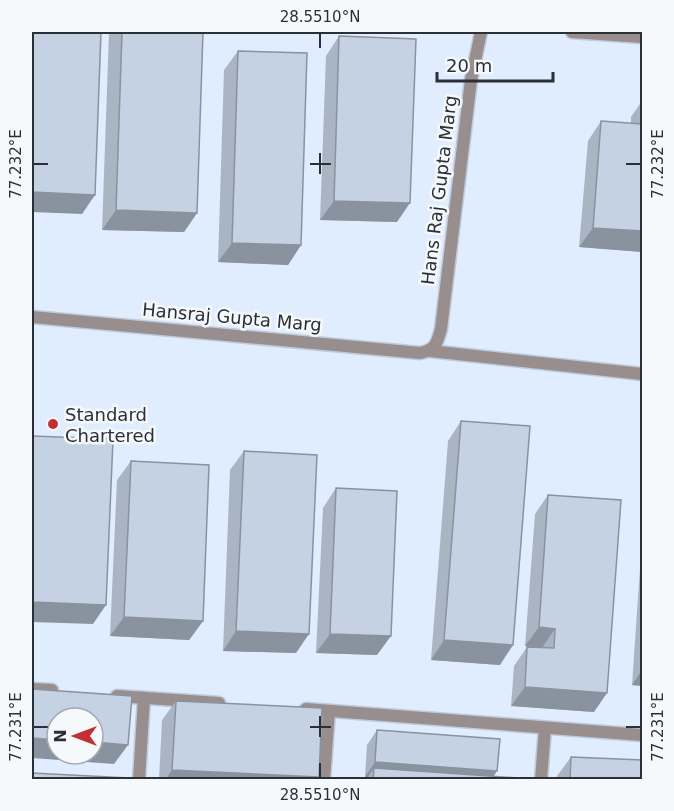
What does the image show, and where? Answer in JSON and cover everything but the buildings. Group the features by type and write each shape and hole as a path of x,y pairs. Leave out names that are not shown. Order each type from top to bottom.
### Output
{"street":[{"name":"Hans Raj Gupta Marg","path":"430,351 437,342 441,329 471,80 481,32"},
{"path":"572,32 642,37"},
{"name":"Hansraj Gupta Marg","path":"32,317 420,353 430,351 642,374"},
{"path":"32,688 65,692"},
{"path":"99,694 237,705"},
{"path":"139,780 144,698"},
{"path":"294,708 642,735"},
{"path":"324,780 329,711"},
{"path":"541,780 545,728"}],"place":[{"name":"Standard Chartered","path":"53,424"}]}
